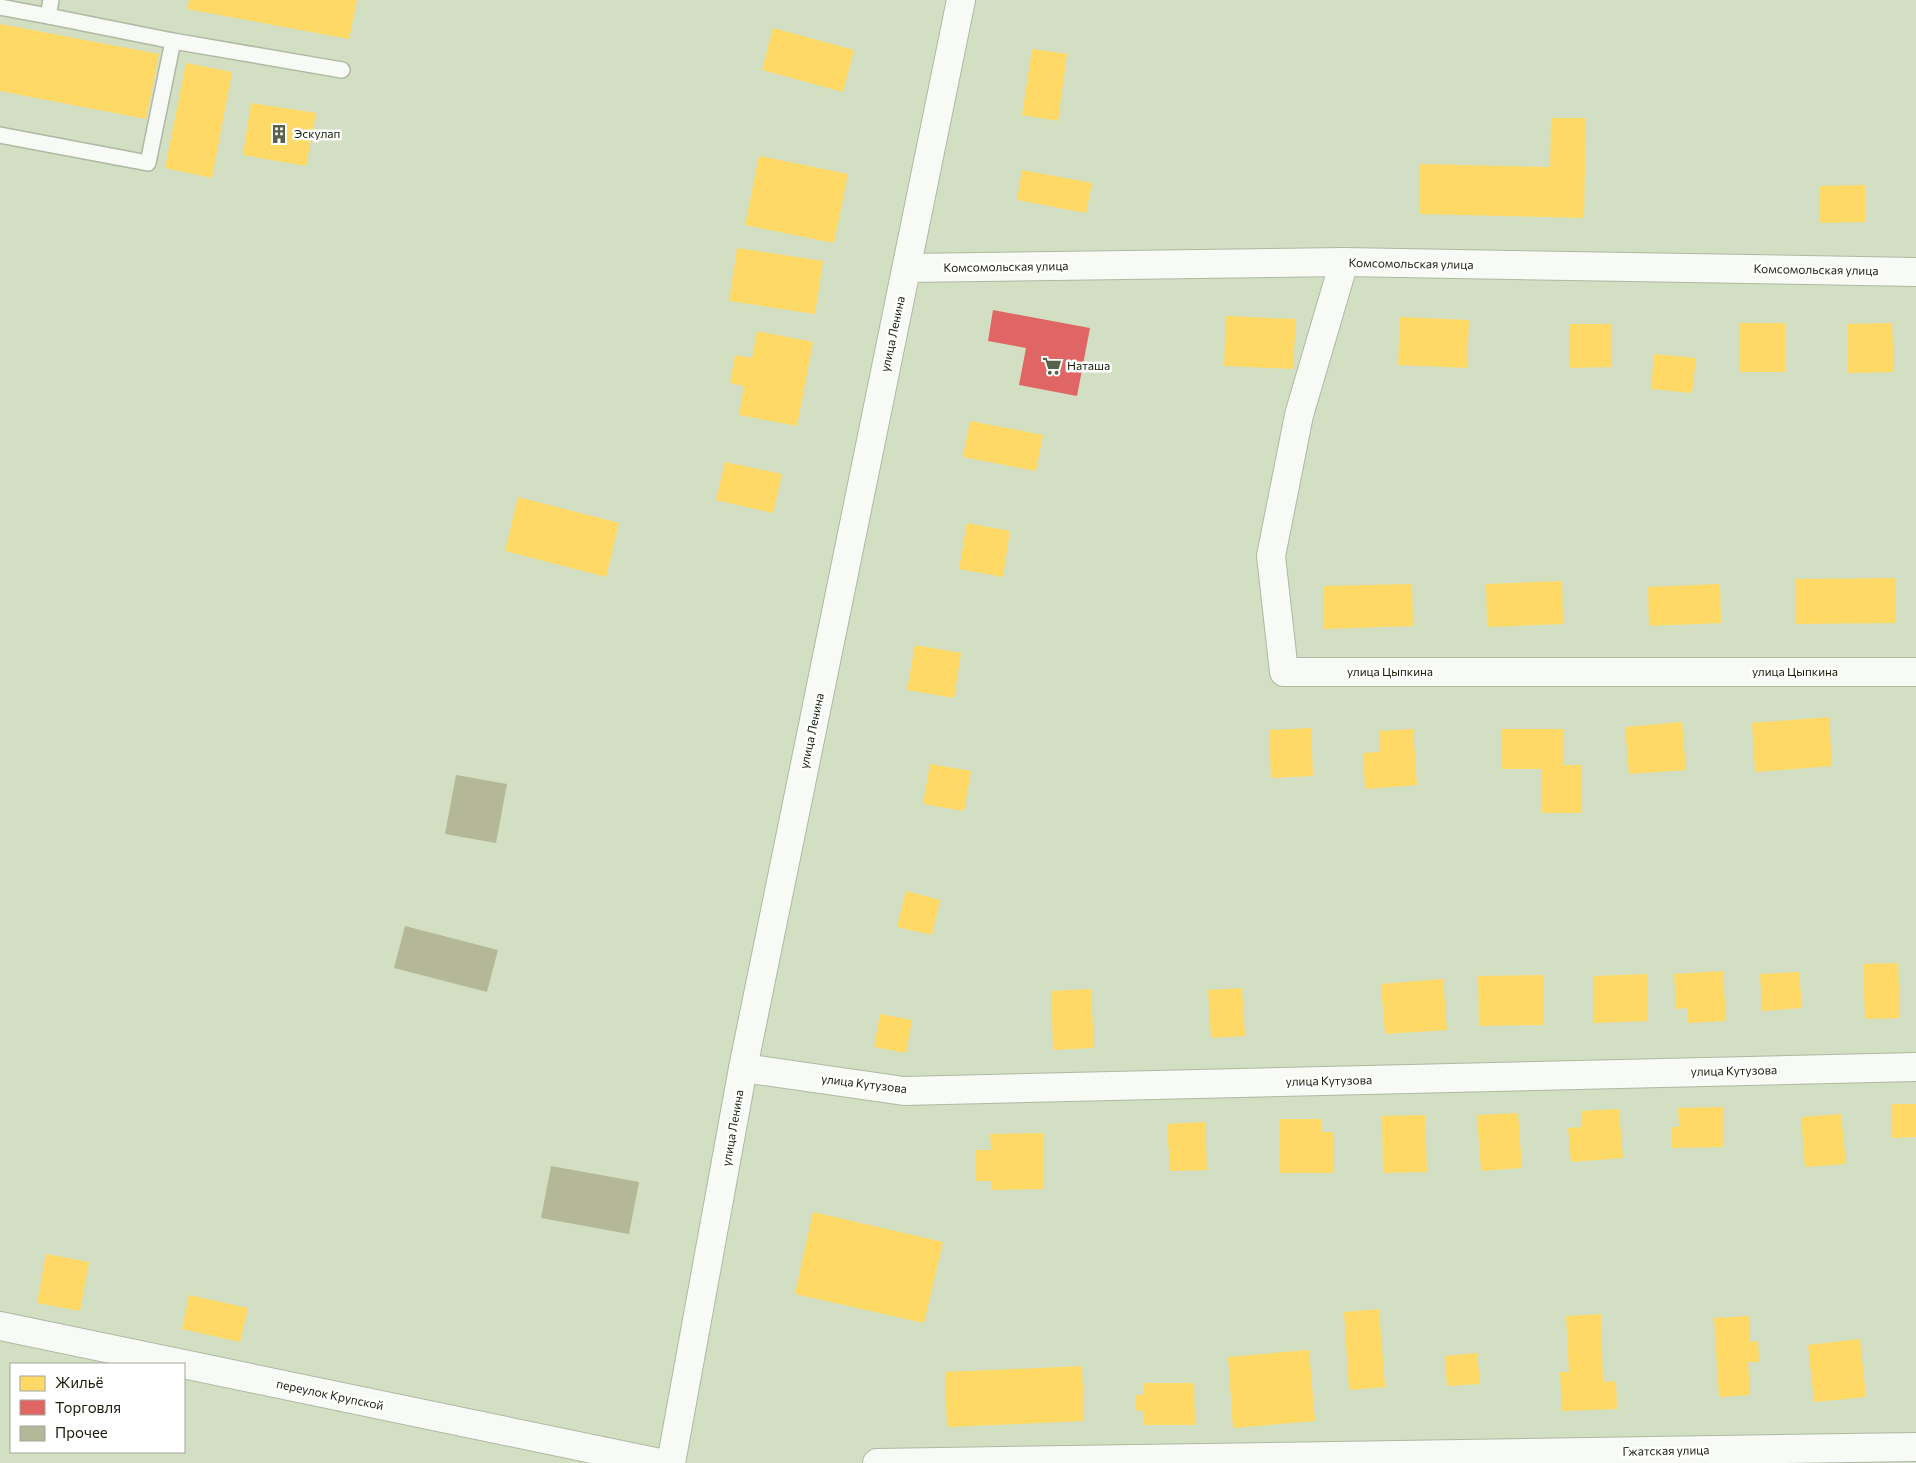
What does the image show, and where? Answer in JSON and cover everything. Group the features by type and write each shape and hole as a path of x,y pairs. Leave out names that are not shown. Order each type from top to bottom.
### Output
{"street":[{"name":"улица Ленина","path":"671,1463 743,1068 961,0"},
{"name":"Комсомольская улица","path":"907,268 1344,262 1916,272"},
{"name":"улица Цыпкина","path":"1344,262 1299,416 1271,556 1284,672 1916,672"},
{"name":"улица Кутузова","path":"743,1068 904,1091 1916,1067"},
{"name":"переулок Крупской","path":"0,1326 178,1363"},
{"name":"переулок Крупской","path":"185,1364 660,1463"},
{"name":"Гжатская улица","path":"876,1463 1916,1447"}],"lane":[{"path":"48,16 51,0"},
{"path":"0,7 173,41 342,70"},
{"path":"0,135 148,163 173,41"}],"building: Жильё":[{"path":"189,0 357,0 349,39 187,9"},
{"path":"0,24 159,54 146,119 0,91"},
{"path":"773,28 854,50 843,92 762,70"},
{"path":"1032,49 1067,54 1058,121 1022,115"},
{"path":"186,63 232,72 212,178 165,168"},
{"name":"Эскулап","path":"251,103 316,113 306,166 243,155"},
{"path":"1551,118 1586,118 1584,218 1419,214 1420,164 1550,167"},
{"path":"759,156 848,174 834,243 745,225"},
{"path":"1022,170 1092,183 1086,213 1017,200"},
{"path":"1865,185 1865,222 1819,223 1819,186"},
{"path":"737,248 823,261 815,314 729,301"},
{"path":"1226,316 1296,319 1293,369 1224,366"},
{"path":"1400,317 1469,320 1467,368 1398,365"},
{"path":"1739,323 1785,323 1785,372 1740,372"},
{"path":"1892,323 1894,372 1848,373 1847,324"},
{"path":"1569,324 1612,324 1612,367 1570,368"},
{"path":"757,331 813,342 797,426 739,415 744,386 730,383 735,355 752,358"},
{"path":"1654,354 1696,358 1692,393 1651,389"},
{"path":"970,421 1043,435 1036,471 963,457"},
{"path":"725,462 782,474 773,513 716,500"},
{"path":"518,497 619,523 606,577 505,551"},
{"path":"967,523 1010,531 1003,577 959,569"},
{"path":"1896,578 1896,623 1795,624 1795,579"},
{"path":"1562,581 1563,624 1487,627 1486,584"},
{"path":"1412,584 1413,626 1324,629 1323,586"},
{"path":"1720,584 1721,623 1649,626 1648,587"},
{"path":"915,645 961,653 954,698 907,690"},
{"path":"1829,717 1832,766 1755,772 1752,723"},
{"path":"1682,722 1686,770 1629,774 1625,727"},
{"path":"1311,728 1313,776 1271,778 1269,730"},
{"path":"1413,729 1417,785 1365,789 1363,753 1380,752 1379,731"},
{"path":"1502,729 1563,729 1563,765 1581,765 1581,813 1542,813 1541,769 1502,769"},
{"path":"930,764 971,771 964,811 923,804"},
{"path":"906,891 940,900 932,935 897,927"},
{"path":"1898,963 1900,1018 1865,1019 1863,964"},
{"path":"1723,971 1726,1021 1688,1023 1687,1008 1676,1009 1674,974"},
{"path":"1799,972 1802,1008 1762,1011 1760,974"},
{"path":"1647,974 1648,1021 1594,1023 1593,976"},
{"path":"1543,975 1544,1025 1479,1026 1478,976"},
{"path":"1443,979 1447,1030 1385,1034 1381,984"},
{"path":"1242,988 1245,1036 1211,1038 1208,990"},
{"path":"1091,989 1094,1048 1053,1050 1051,991"},
{"path":"880,1014 912,1020 906,1053 874,1047"},
{"path":"1891,1104 1916,1104 1916,1137 1892,1138"},
{"path":"1723,1107 1723,1147 1671,1148 1671,1127 1679,1127 1678,1108"},
{"path":"1619,1109 1623,1158 1571,1162 1568,1128 1582,1127 1581,1111"},
{"path":"1518,1113 1522,1168 1481,1171 1477,1115"},
{"path":"1841,1114 1846,1164 1805,1167 1801,1117"},
{"path":"1425,1115 1427,1172 1383,1173 1382,1116"},
{"path":"1279,1119 1321,1119 1321,1132 1333,1132 1333,1173 1279,1173"},
{"path":"1205,1122 1207,1170 1170,1171 1167,1124"},
{"path":"1044,1133 1044,1189 992,1190 991,1181 975,1181 975,1150 991,1150 990,1134"},
{"path":"813,1212 943,1242 924,1323 795,1294"},
{"path":"46,1254 89,1262 80,1311 37,1303"},
{"path":"189,1295 248,1308 240,1342 182,1329"},
{"path":"1379,1309 1385,1387 1349,1390 1344,1312"},
{"path":"1601,1314 1603,1382 1616,1381 1617,1409 1562,1411 1560,1372 1569,1372 1566,1316"},
{"path":"1749,1316 1750,1342 1758,1341 1759,1362 1748,1362 1750,1395 1719,1397 1714,1318"},
{"path":"1860,1339 1866,1397 1814,1402 1808,1345"},
{"path":"1309,1350 1315,1421 1233,1428 1228,1357"},
{"path":"1477,1353 1480,1384 1447,1386 1445,1356"},
{"path":"1082,1366 1084,1421 947,1427 945,1372"},
{"path":"1144,1383 1194,1383 1195,1425 1143,1425 1143,1411 1135,1410 1136,1395 1143,1395"}],"building: Торговля":[{"name":"Наташа","path":"993,310 1090,328 1077,396 1019,385 1026,348 988,341"}],"building: Прочее":[{"path":"456,775 507,784 496,843 445,834"},
{"path":"405,926 498,950 487,992 394,968"},
{"path":"551,1166 639,1182 629,1234 541,1218"}],"place":[{"name":"Эскулап","path":"279,134"},
{"name":"Наташа","path":"1052,366"}]}
